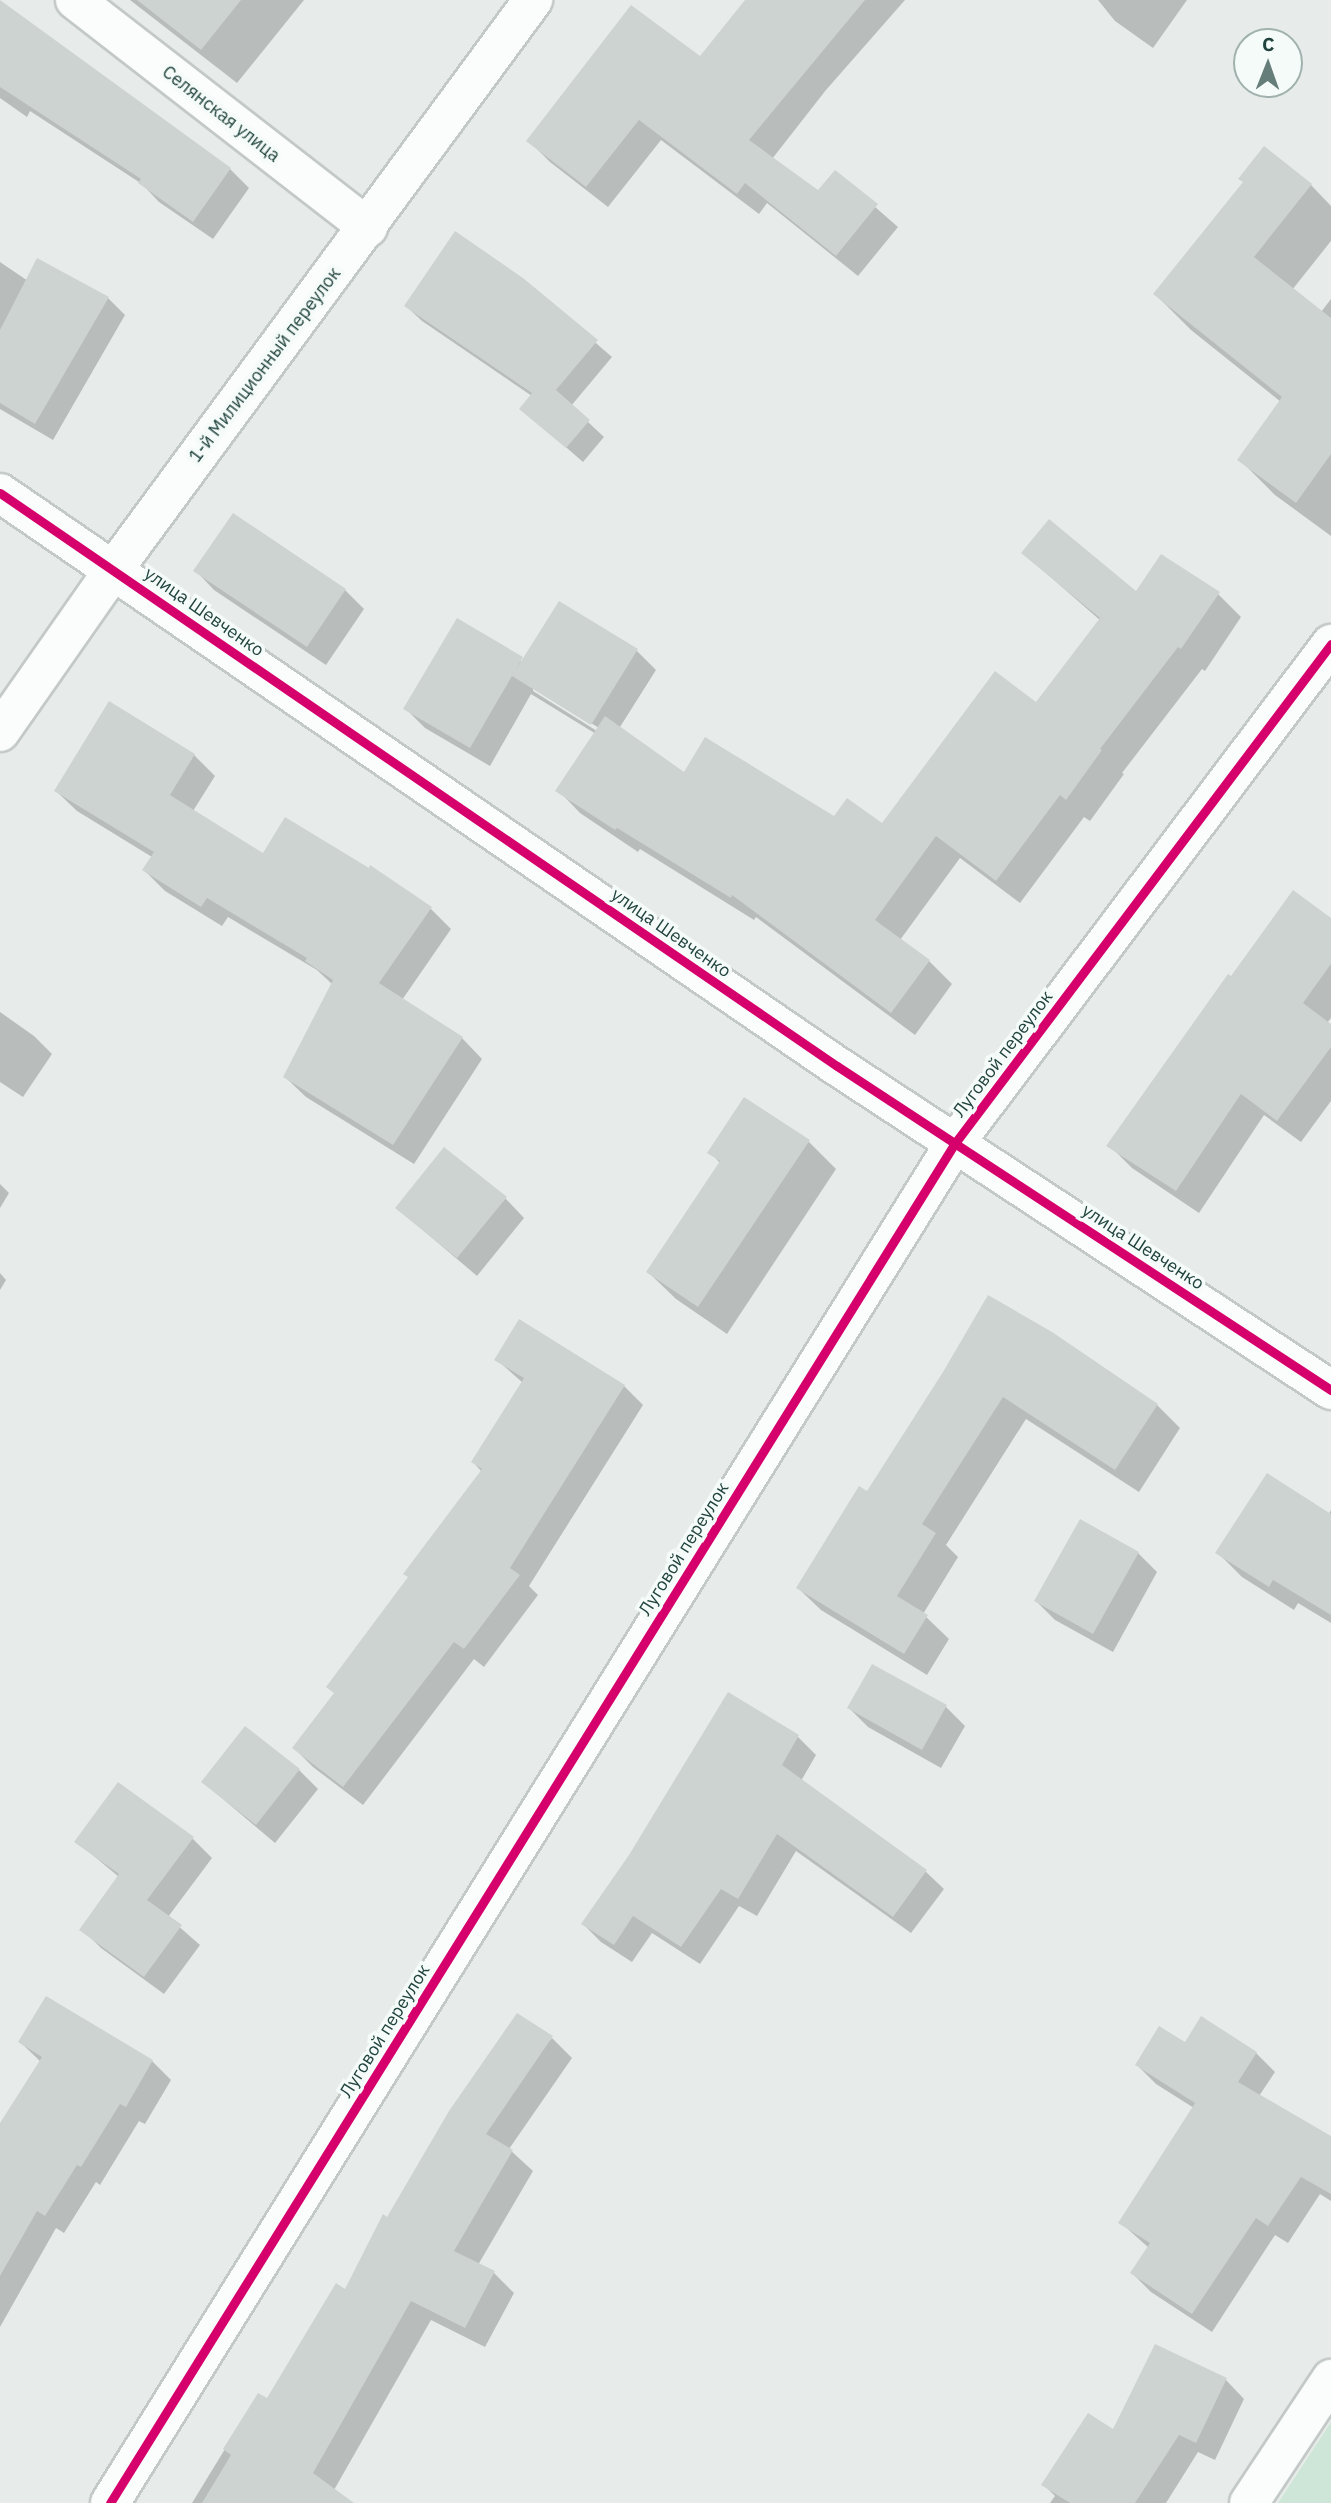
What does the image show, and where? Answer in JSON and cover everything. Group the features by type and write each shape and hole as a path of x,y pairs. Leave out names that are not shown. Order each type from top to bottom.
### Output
{"street":[{"name":"Селянская улица","path":"75,0 368,227"},
{"name":"1-й Милиционный переулок","path":"0,732 114,569 533,0"},
{"name":"улица Шевченко","path":"0,493 826,1058 1331,1390"},
{"name":"Луговой переулок","path":"110,2503 955,1143 1331,644"},
{"path":"1249,2503 1331,2379"}],"green space":[{"path":"1331,2422 1331,2503 1278,2503"}],"building":[{"path":"0,0 231,168 193,222 138,183 141,179 0,87"},
{"path":"137,0 241,0 201,50"},
{"path":"745,0 865,0 749,140 818,190 835,170 878,204 836,256 745,183 737,194 639,120 586,187 526,141 631,5 700,56"},
{"path":"1264,146 1312,184 1254,257 1331,318 1331,454 1296,503 1237,460 1282,397 1153,294 1243,182 1238,179"},
{"path":"455,231 523,278 598,340 556,390 590,420 566,448 519,409 532,393 404,306"},
{"path":"37,258 109,297 35,424 0,403 0,330"},
{"path":"233,513 346,589 307,647 193,571"},
{"path":"1049,519 1136,591 1161,554 1220,592 1181,649 1178,647 1100,749 1102,750 1066,800 1060,795 996,881 936,836 875,920 930,960 891,1013 732,895 731,898 617,828 615,830 555,791 605,716 684,772 705,737 834,816 847,798 882,823 995,671 1036,702 1100,618 1021,553"},
{"path":"559,601 638,649 591,725 512,676 470,748 403,709 457,618 523,657 515,671"},
{"path":"109,701 195,754 170,795 263,853 285,817 369,868 370,865 432,907 379,983 463,1037 393,1145 283,1077 333,980 305,961 307,958 207,898 201,907 142,870 154,852 54,791"},
{"path":"1293,890 1331,918 1331,964 1303,1003 1331,1024 1331,1047 1277,1121 1241,1094 1176,1191 1106,1146 1228,974 1231,976"},
{"path":"744,1097 810,1140 698,1307 646,1272 720,1161 707,1153"},
{"path":"444,1147 507,1197 457,1258 395,1208"},
{"path":"988,1295 1052,1332 1158,1404 1115,1470 1003,1397 922,1524 936,1533 897,1596 928,1615 904,1654 796,1588 859,1486 867,1491 943,1372"},
{"path":"519,1319 625,1385 510,1568 520,1575 464,1649 454,1642 343,1787 292,1748 334,1693 326,1687 408,1577 403,1574 482,1469 471,1462 524,1378 494,1360"},
{"path":"1267,1473 1331,1514 1331,1615 1273,1580 1269,1587 1215,1553"},
{"path":"1080,1519 1139,1552 1093,1634 1034,1601"},
{"path":"872,1664 947,1705 922,1750 847,1708"},
{"path":"728,1692 799,1735 782,1765 927,1870 893,1917 777,1834 738,1899 721,1889 681,1947 633,1916 614,1945 581,1924 629,1855"},
{"path":"245,1726 300,1769 256,1825 201,1782"},
{"path":"118,1782 194,1837 147,1900 182,1925 144,1977 79,1930 119,1874 74,1842"},
{"path":"46,1996 153,2060 126,2107 120,2104 81,2167 77,2165 45,2216 37,2211 0,2276 0,2123 42,2057 18,2042"},
{"path":"517,2013 553,2036 486,2134 513,2150 454,2251 495,2271 465,2328 411,2301 313,2473 354,2503 202,2503 231,2455 223,2449 258,2393 267,2398 336,2283 345,2289 383,2214 387,2217 449,2111"},
{"path":"1201,2016 1257,2052 1238,2082 1331,2136 1331,2194 1301,2177 1268,2226 1256,2218 1192,2314 1130,2273 1150,2243 1118,2223 1195,2103 1135,2065 1159,2026 1185,2042"},
{"path":"1155,2344 1227,2378 1196,2443 1179,2435 1135,2503 1070,2503 1041,2485 1088,2413 1113,2429"}],"cycle path":[{"path":"0,493 837,1066 1331,1390"},
{"path":"110,2503 955,1143 1331,644"}]}
